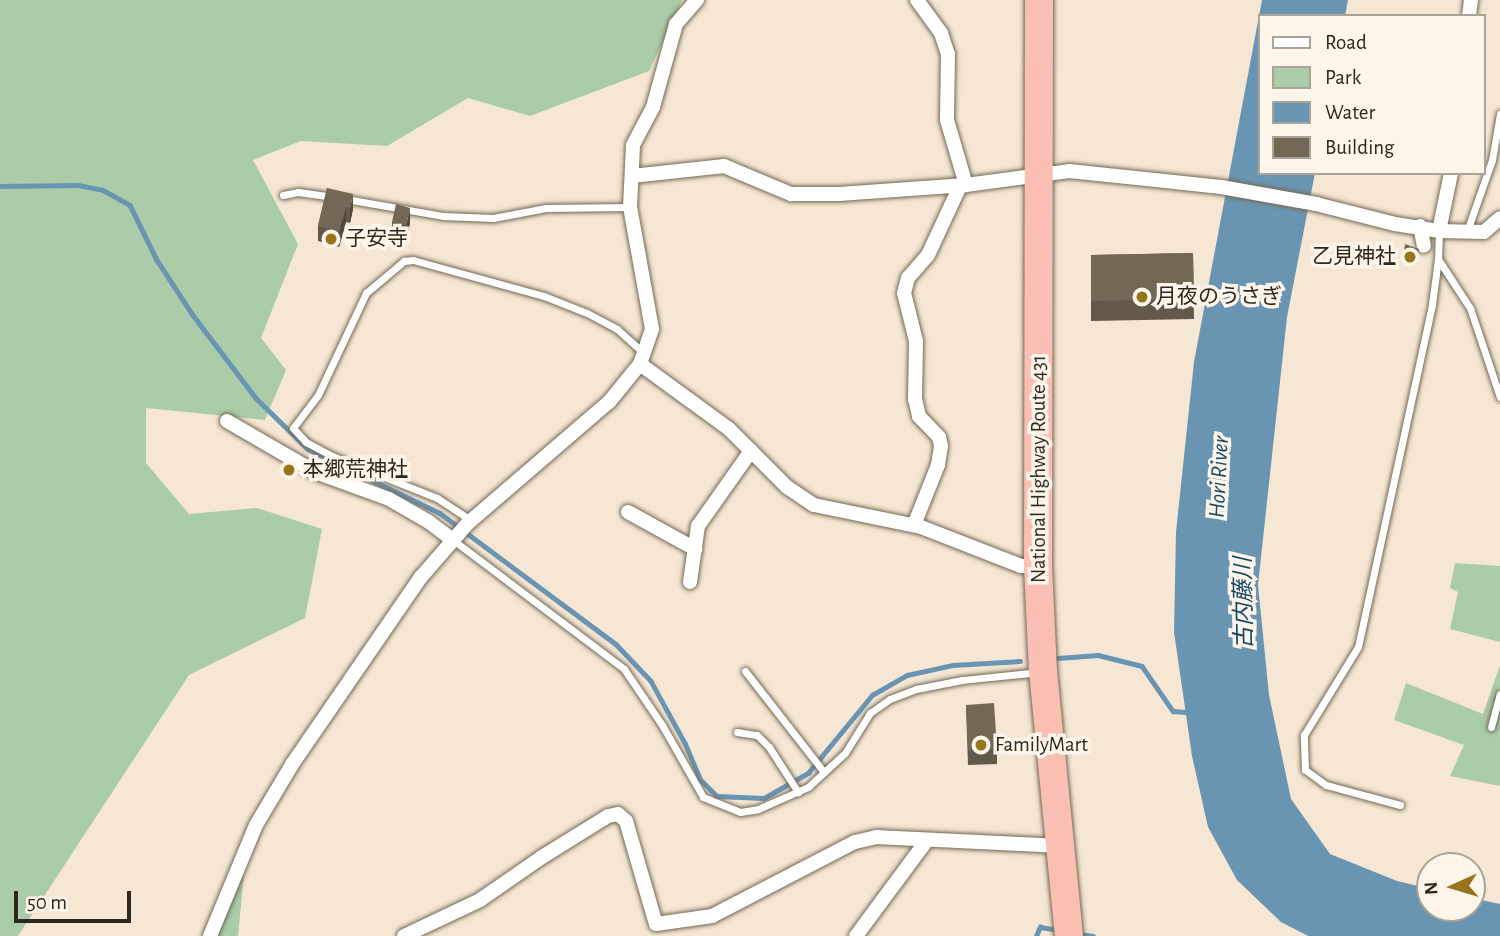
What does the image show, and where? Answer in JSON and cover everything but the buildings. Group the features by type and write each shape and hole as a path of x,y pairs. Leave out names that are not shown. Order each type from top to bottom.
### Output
{"highway":[{"name":"National Highway Route 431","path":"1039,0 1038,566 1043,671 1069,936"}],"street":[{"path":"210,936 256,825 293,762 422,577 470,523 609,402 642,358 652,329 630,207 634,145 653,107 676,24 697,0"},
{"path":"914,526 938,465 941,446 939,438 919,416 915,399 916,341 904,293 908,278 928,255 963,185 947,120 948,54 941,33 917,0"},
{"path":"632,176 724,166 791,194 839,194 963,185 1069,171 1221,187 1439,231 1484,232 1500,218"},
{"path":"1439,231 1451,175"},
{"path":"1420,226 1424,246"},
{"path":"642,358 729,429 787,487 814,505 914,526 1021,566 1038,566"},
{"path":"227,421 315,472 400,505 454,539"},
{"path":"690,582 698,526 751,451"},
{"path":"628,512 695,550"},
{"path":"404,936 480,900 608,816 618,814 626,821 656,924 712,916 855,842 877,837 1060,846"},
{"path":"856,936 927,840"}],"lane":[{"path":"1467,232 1492,160 1500,114"},
{"path":"283,195 298,192 443,216 493,218 546,208 630,207"},
{"path":"1400,805 1326,785 1305,769 1304,735 1358,647 1432,304 1439,231"},
{"path":"1437,259 1470,308 1500,397"},
{"path":"470,523 437,498 332,456 306,442 293,428 318,396 366,293 404,261 413,260 544,296 576,309 617,330 642,358"},
{"path":"454,539 624,669 662,725 703,797 740,812 758,809 798,792 845,753 870,713 890,699 916,689 962,680 1043,671"},
{"path":"745,671 824,772"},
{"path":"1490,727 1500,694"},
{"path":"737,732 757,735 769,747 798,792"}],"green space":[{"path":"0,0 682,0 649,71 530,116 468,98 387,146 301,141 253,160 298,244 261,338 286,370 265,420 146,408 146,463 189,514 257,508 322,529 305,618 189,675 18,936 0,936"},
{"path":"1455,563 1500,566 1500,642 1450,629 1458,592 1450,588"},
{"path":"1500,665 1500,786 1450,776 1464,745 1394,720 1406,683 1483,714"},
{"path":"245,864 238,936 217,936"}],"water":[{"path":"1262,0 1348,0 1345,14 1259,14"},
{"path":"1258,21 1258,175 1315,175 1287,317 1258,585 1269,695 1291,799 1330,854 1397,881 1416,886 1416,922 1486,922 1486,901 1500,904 1500,936 1308,936 1281,922 1237,880 1208,827 1192,756 1174,632 1176,532 1194,362"}],"waterway":[{"path":"0,186 78,185 103,190 130,205 157,260 193,315 256,398 308,449 440,513 616,644 651,681 685,743 700,779 717,796 764,798 808,773 872,695 907,675 953,665 1020,661"},
{"path":"1058,658 1098,655 1142,666 1173,711 1189,712"},
{"path":"1036,936 1040,927 1060,930"},
{"path":"1079,934 1093,936"}],"place":[{"name":"子安寺","path":"331,239"},
{"name":"乙見神社","path":"1410,257"},
{"name":"月夜のうさぎ","path":"1142,297"},
{"name":"本郷荒神社","path":"289,470"},
{"name":"FamilyMart","path":"981,745"}],"water label":[{"name":"Hori River","path":"1220,477"},
{"name":"古内藤川","path":"1245,603"}]}
